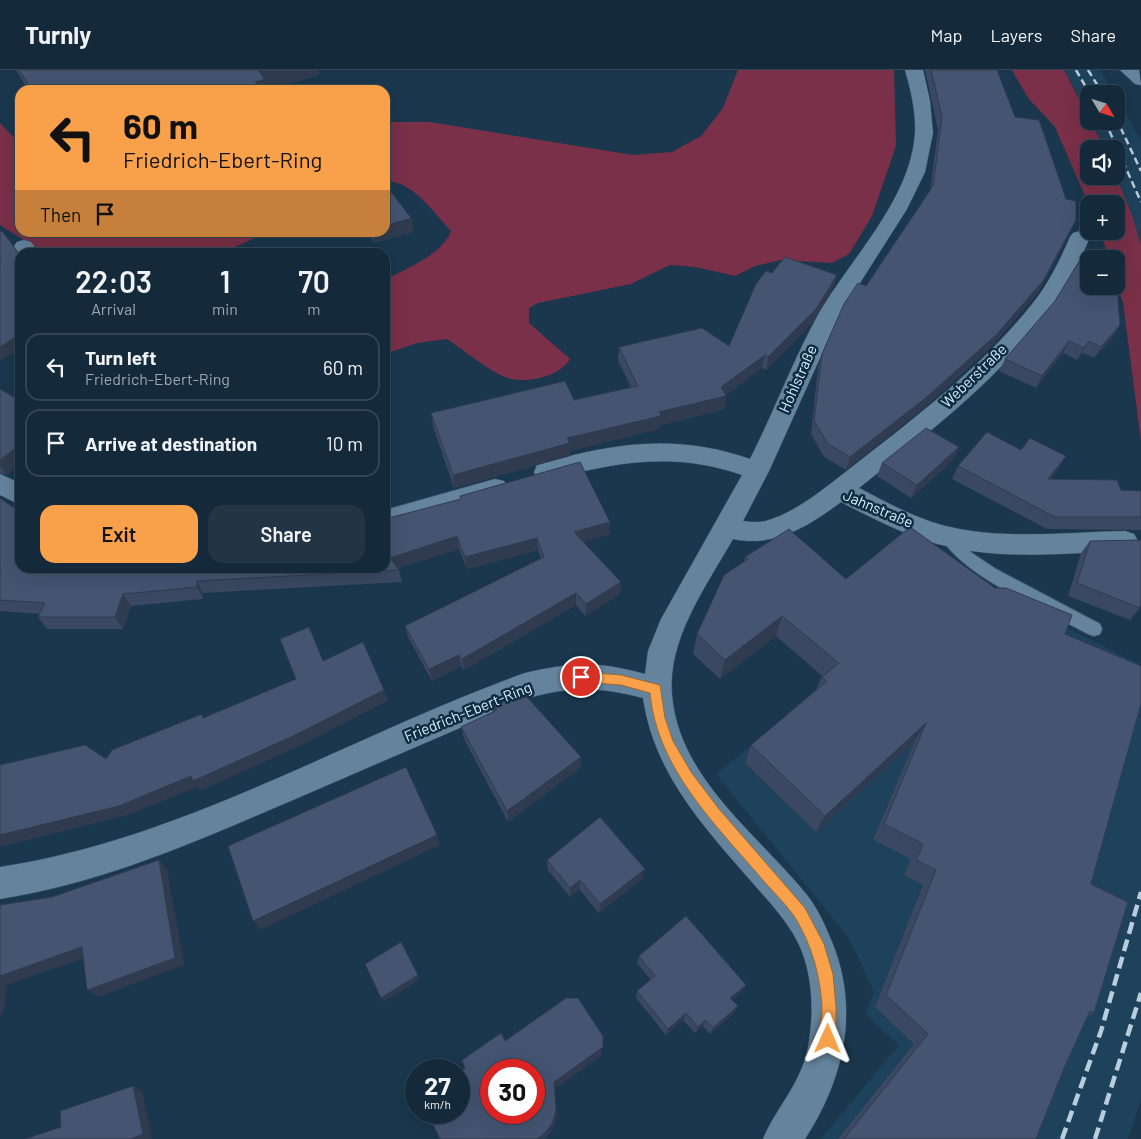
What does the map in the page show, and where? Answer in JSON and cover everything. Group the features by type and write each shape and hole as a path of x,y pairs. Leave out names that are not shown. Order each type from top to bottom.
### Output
{"street":[{"name":"Hohlstraße","path":"655,689 665,643 680,610 757,471 817,338 841,294 889,223 912,181 922,152 925,131 914,70"},
{"path":"1129,70 1141,80"},
{"name":"Weberstraße","path":"839,490 946,405 1006,346 1041,308 1070,262 1080,237"},
{"path":"390,519 521,480 632,453 678,452 710,456 757,471"},
{"path":"0,483 15,492"},
{"name":"Jahnstraße","path":"726,528 753,532 766,531 783,525 839,490 893,516 949,537 1023,542 1141,541"},
{"name":"Friedrich-Ebert-Ring","path":"0,883 31,879 93,864 163,840 525,686 564,677 598,677 621,680 655,689"},
{"path":"655,689 658,718 667,743 682,768 714,813 800,913 818,949 826,974 829,1007 828,1039 821,1070 806,1106 782,1139"}],"lane":[{"name":"Jahnstraße","path":"949,537 966,557 990,574 1094,629"}],"shaded area":[{"path":"738,70 894,70 896,146 872,216 849,254 832,263 781,260 755,266 735,276 695,267 670,265 631,284 538,303 529,308 529,323 570,359 552,374 535,379 519,380 504,377 447,339 417,343 390,352 390,277 432,254 446,240 451,231 422,199 404,186 390,182 390,122 430,122 633,155 672,152 701,136 723,108"},
{"path":"1012,70 1064,70 1080,101 1080,130 1095,130 1100,140 1080,140 1080,184 1055,127 1028,98"},
{"path":"1064,70 1100,70 1109,85 1080,85 1080,99"},
{"path":"1125,112 1141,141 1141,245 1125,195 1120,185 1125,185 1125,140 1101,140 1096,130 1125,130"},
{"path":"0,123 15,139 15,234 0,225"},
{"path":"1080,185 1120,185 1124,195 1085,195"},
{"path":"1125,198 1141,245 1141,441 1123,303 1120,295 1125,295 1125,250 1106,250 1103,240 1125,240"},
{"path":"19,237 257,237 233,248 37,248"},
{"path":"964,576 1141,665 1141,1099 1128,1139 821,1139 899,1045 865,1014 874,992 849,938 716,774"}],"building":[{"path":"19,70 258,70 265,79 255,82 258,85 29,85"},
{"path":"931,70 997,70 1015,117 1039,120 1066,199 1076,201 1076,220 1043,281 997,334 928,396 850,457 828,444 814,421 822,354 844,304 858,283 866,286 933,186 942,117"},
{"path":"392,193 411,218 390,224 390,194"},
{"path":"2,231 15,248 15,337 0,347 0,232"},
{"path":"785,257 837,275 816,309 768,357 765,355 721,387 726,396 659,412 661,416 567,438 570,443 453,475 431,413 565,381 574,400 638,386 619,347 702,328 729,346 756,284 766,271 772,273"},
{"path":"1080,260 1080,295 1118,295 1120,325 1101,347 1089,341 1084,348 1069,341 1042,376 1005,359 1055,301"},
{"path":"0,389 15,398 15,449 0,460"},
{"path":"926,428 959,447 917,485 882,463"},
{"path":"987,432 1021,450 1030,438 1066,456 1048,479 1117,480 1121,490 1141,491 1141,517 1055,517 958,466"},
{"path":"580,462 610,522 574,532 621,582 586,604 576,593 462,659 459,655 429,669 405,626 544,557 537,538 465,557 457,536 390,558 390,518 461,499 460,496"},
{"path":"0,498 15,508 15,573 344,573 197,581 197,587 123,594 115,617 38,617 45,603 0,600"},
{"path":"910,527 995,588 1006,588 1072,615 1065,634 1141,666 1141,704 1091,884 1128,902 1094,1013 1090,1011 1065,1066 1036,1139 844,1139 928,1034 886,995 936,870 916,860 923,844 884,824 926,723 825,816 751,745 827,681 822,677 839,663 782,616 725,660 697,634 724,575 748,559 745,557 789,529 846,579"},
{"path":"1141,540 1140,608 1077,583 1090,541"},
{"path":"390,558 399,570 390,570"},
{"path":"309,627 323,661 363,642 384,690 291,737 193,781 191,776 119,806 0,835 0,765 85,745 106,759 112,750 202,714 203,718 296,679 280,639"},
{"path":"527,697 581,757 507,811 461,727 497,710 492,704"},
{"path":"406,767 437,835 253,921 228,846"},
{"path":"600,817 645,869 600,904 580,880 570,888 547,860"},
{"path":"159,860 175,958 87,990 82,947 0,976 0,905 52,897"},
{"path":"686,916 746,985 730,998 738,1006 713,1028 706,1020 698,1027 686,1013 668,1029 637,991 655,976 639,956"},
{"path":"401,942 418,975 381,998 365,964"},
{"path":"566,998 578,998 603,1036 603,1047 554,1082 556,1110 552,1124 537,1139 440,1139 432,1124 470,1124 470,1059 463,1059 501,1033 505,1041"},
{"path":"133,1086 143,1134 131,1139 25,1139 61,1127 60,1111"}],"railway":[{"path":"1076,70 1085,85"},
{"path":"1088,70 1097,85"},
{"path":"1109,130 1141,202"},
{"path":"1122,130 1141,171"},
{"path":"1062,1139 1101,1031 1141,892"},
{"path":"1095,1139 1141,993"}],"route":[{"path":"581,677 621,680 655,689 658,718 667,743 687,776 714,813 800,913 818,949 826,974 829,1007 828,1039"}]}
